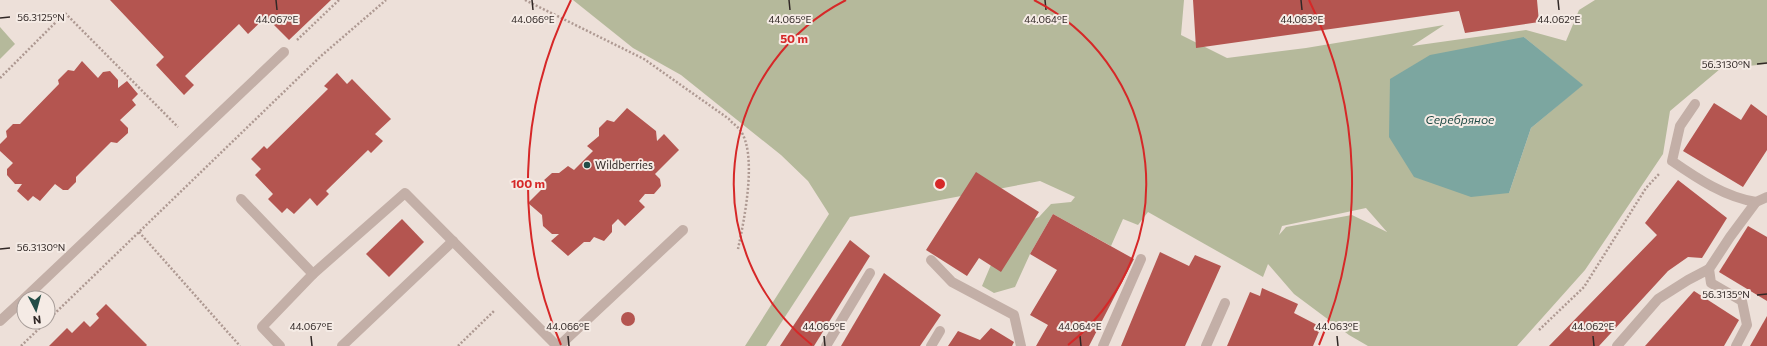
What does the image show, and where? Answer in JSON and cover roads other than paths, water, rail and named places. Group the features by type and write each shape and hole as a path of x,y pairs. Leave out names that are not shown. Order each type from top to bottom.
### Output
{"lane":[{"path":"32,290 284,52"},
{"path":"1695,104 1680,126 1672,161 1702,182 1742,200 1756,202"},
{"path":"280,346 262,327 313,274 405,193 558,346 682,230"},
{"path":"1617,346 1658,299 1709,269 1756,202 1767,197"},
{"path":"241,200 313,274"},
{"path":"342,346 453,241"},
{"path":"932,260 952,282 1014,315 1021,346"},
{"path":"1103,346 1141,260"},
{"path":"1709,269 1711,283 1742,301 1747,325 1736,346"},
{"path":"826,346 870,273"},
{"path":"1206,346 1225,303"},
{"path":"0,321 16,306"},
{"path":"931,346 940,331"}],"water":[{"name":"Серебряное","path":"1524,37 1583,85 1531,128 1509,193 1471,197 1414,177 1389,137 1390,79 1430,55"}],"place":[{"name":"Wildberries","path":"587,165"}]}
